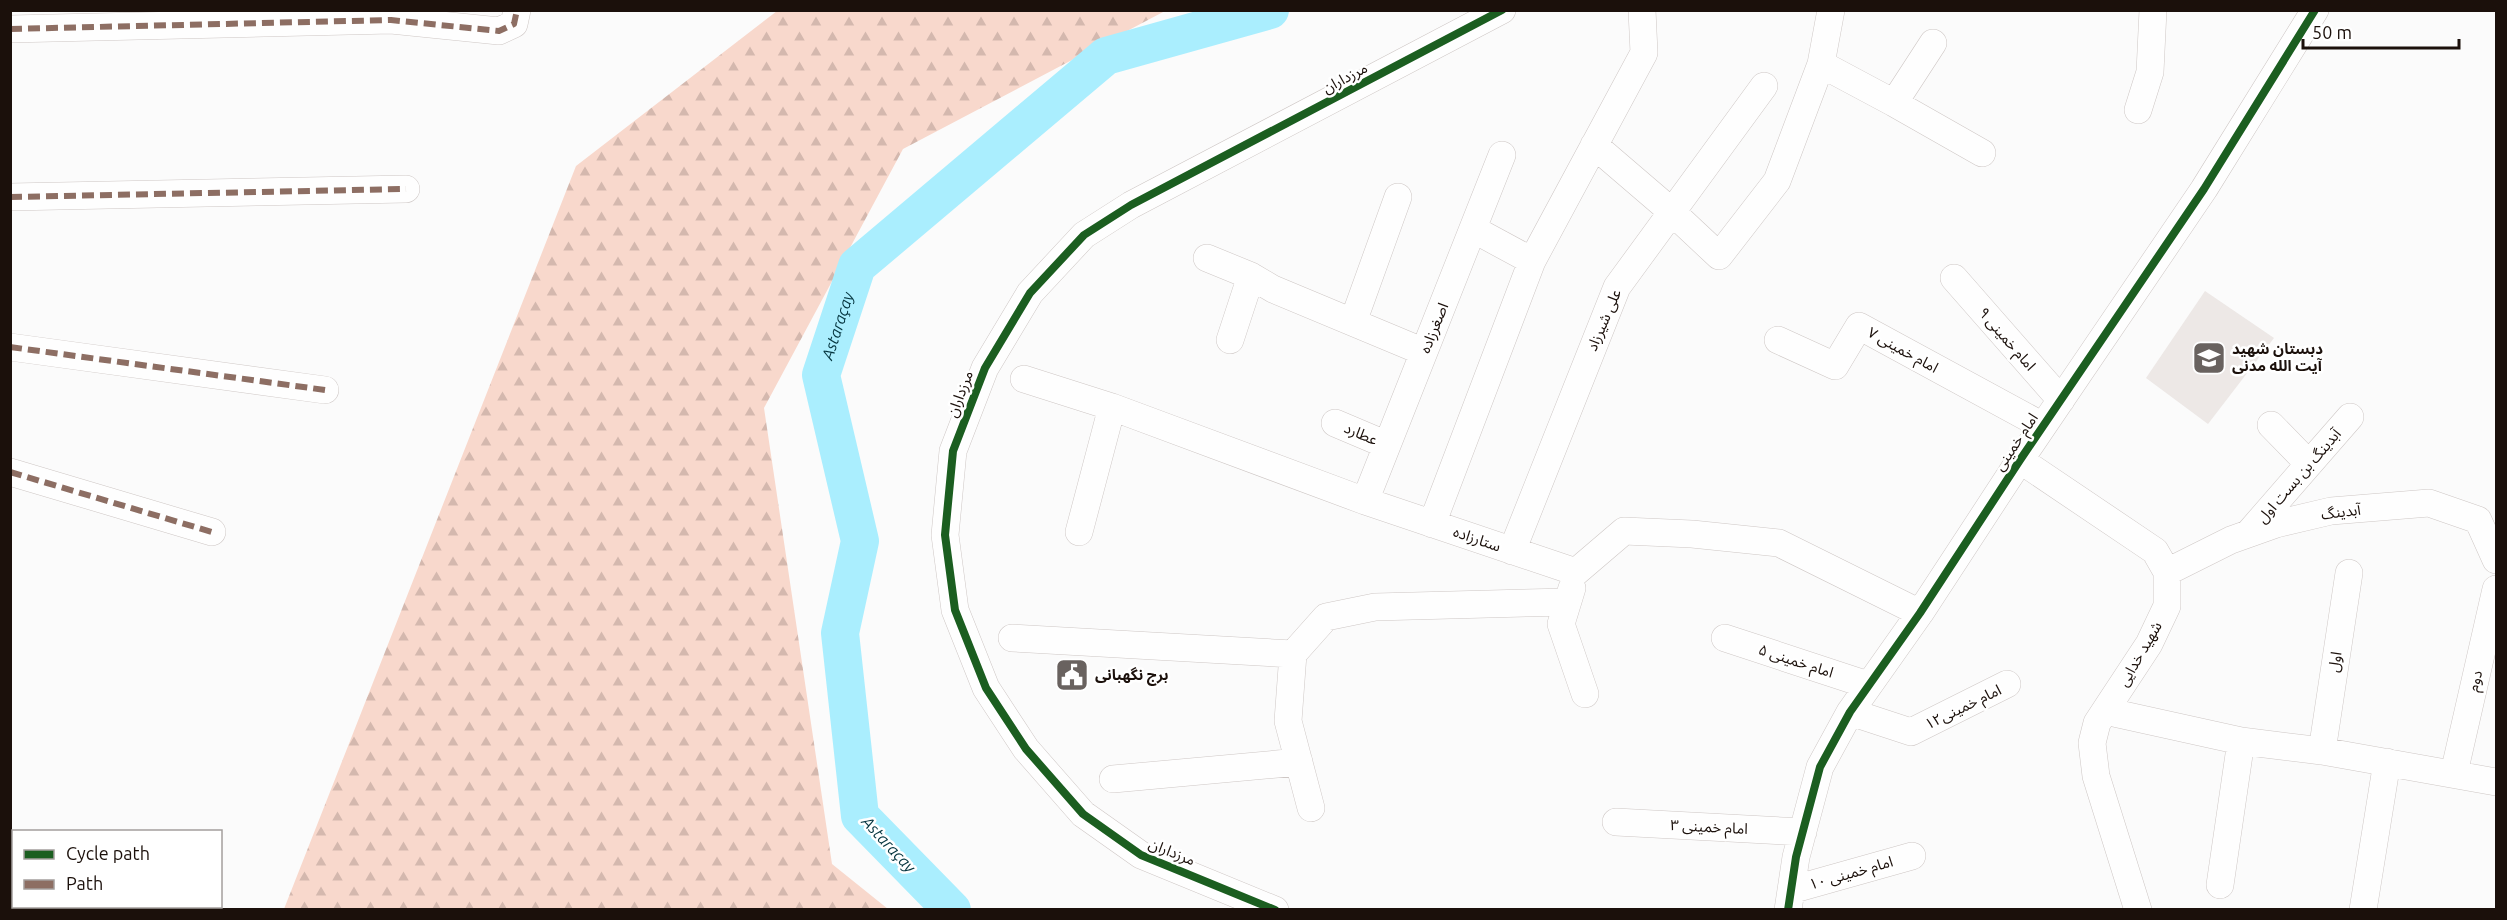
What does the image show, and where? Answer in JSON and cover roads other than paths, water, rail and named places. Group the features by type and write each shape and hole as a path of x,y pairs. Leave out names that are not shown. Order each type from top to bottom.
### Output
{"street":[{"path":"10,29 391,20 499,31 514,24 517,10"},
{"name":"مرزداران","path":"1275,909 1141,855 1083,814 1026,749 986,688 956,610 945,535 953,451 985,368 1030,293 1084,235 1131,205 1502,10"},
{"path":"1432,524 1532,261 1644,53 1642,10"},
{"path":"1594,146 1671,211 1719,256 1777,181 1821,64 1831,10"},
{"path":"2138,110 2150,72 2153,10"},
{"name":"امام خمینی","path":"1789,900 1803,832 1820,767 1850,712 1920,613 2020,460 2204,189 2315,10"},
{"path":"1894,103 1933,43"},
{"path":"1821,64 1982,153"},
{"name":"علی شیرزاد","path":"1512,551 1617,287 1764,86"},
{"name":"اصغرزاده","path":"1365,501 1502,155"},
{"path":"10,197 406,189"},
{"path":"1353,322 1398,197"},
{"path":"1473,229 1532,261"},
{"path":"1207,258 1251,276 1273,289 1424,352"},
{"path":"1230,340 1251,276"},
{"name":"امام خمینی ۹","path":"1954,278 2061,400"},
{"name":"امام خمینی ۷","path":"1778,340 1835,366 1859,326 2043,426"},
{"path":"10,347 325,390"},
{"name":"ستارزاده","path":"1024,379 1112,407 1365,501 1576,572"},
{"path":"1079,532 1112,407"},
{"name":"آبدینگ بن بست اول","path":"2247,535 2350,417"},
{"name":"عطارد","path":"1335,423 1387,445"},
{"path":"2271,425 2309,464"},
{"path":"2020,460 2155,551 2167,572"},
{"path":"10,472 212,532"},
{"name":"آبدینگ","path":"2167,572 2231,540 2276,524 2331,511 2429,503 2478,520 2496,560"},
{"path":"1585,694 1561,624 1576,572 1624,531 1692,534 1779,543 1920,613"},
{"name":"شهید خدایی","path":"2138,909 2096,776 2092,743 2097,723 2149,644 2167,606 2167,572"},
{"name":"اول","path":"2322,751 2349,573"},
{"name":"دوم","path":"2454,773 2496,590"},
{"path":"1311,808 1288,721 1293,654 1326,617 1375,607 1567,602"},
{"path":"1012,638 1293,654"},
{"name":"امام خمینی ۵","path":"1725,638 1868,685"},
{"name":"امام خمینی۱۲","path":"1850,712 1911,732 2007,684"},
{"path":"2105,711 2241,741 2322,751 2496,782"},
{"path":"2220,885 2241,741"},
{"path":"1113,779 1299,762"},
{"path":"2363,909 2387,762"},
{"name":"امام خمینی ۳","path":"1616,822 1803,832"},
{"name":"امام خمینی ۱۰","path":"1789,900 1912,856"}],"waterway":[{"name":"Astaraçay","path":"952,910 860,816 840,633 860,541 821,375 857,266 1106,56 1270,10"}],"place":[{"name":"دبستان شهید آیت الله مدنی","path":"2209,358"},
{"name":"برج نگهبانی","path":"1072,675"}]}
